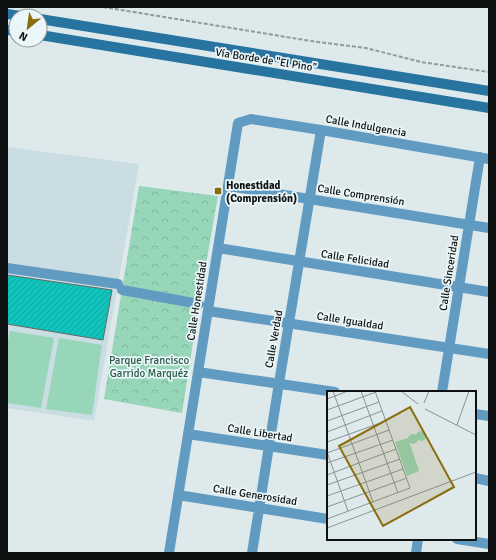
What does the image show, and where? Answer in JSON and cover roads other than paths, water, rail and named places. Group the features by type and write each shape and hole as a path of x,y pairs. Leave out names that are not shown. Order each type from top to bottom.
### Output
{"main road":[{"name":"Vía Borde de \"El Pino\"","path":"48,20 489,91"},
{"name":"Vía Borde de \"El Pino\"","path":"48,36 489,108"}],"street":[{"name":"Calle Indulgencia","path":"238,123 251,119 484,158"},
{"name":"Calle Honestidad","path":"169,553 238,123"},
{"name":"Calle Verdad","path":"252,553 278,383 321,130"},
{"name":"Calle Sinceridad","path":"442,391 469,225 484,158"},
{"name":"Calle Comprensión","path":"228,186 489,228"},
{"name":"Calle Felicidad","path":"218,248 489,292"},
{"path":"7,268 120,287 199,304"},
{"name":"Calle Igualdad","path":"208,311 489,354"},
{"path":"198,372 329,391"},
{"path":"476,414 489,416"},
{"name":"Calle Libertad","path":"188,434 327,455"},
{"path":"476,478 489,481"},
{"name":"Calle Generosidad","path":"178,495 327,519"},
{"path":"416,553 418,540"},
{"path":"464,540 489,544"}],"place":[{"name":"Honestidad (Comprensión)","path":"218,191"}],"park label":[{"name":"Parque Francisco Garrido Marquéz","path":"149,366"}]}
